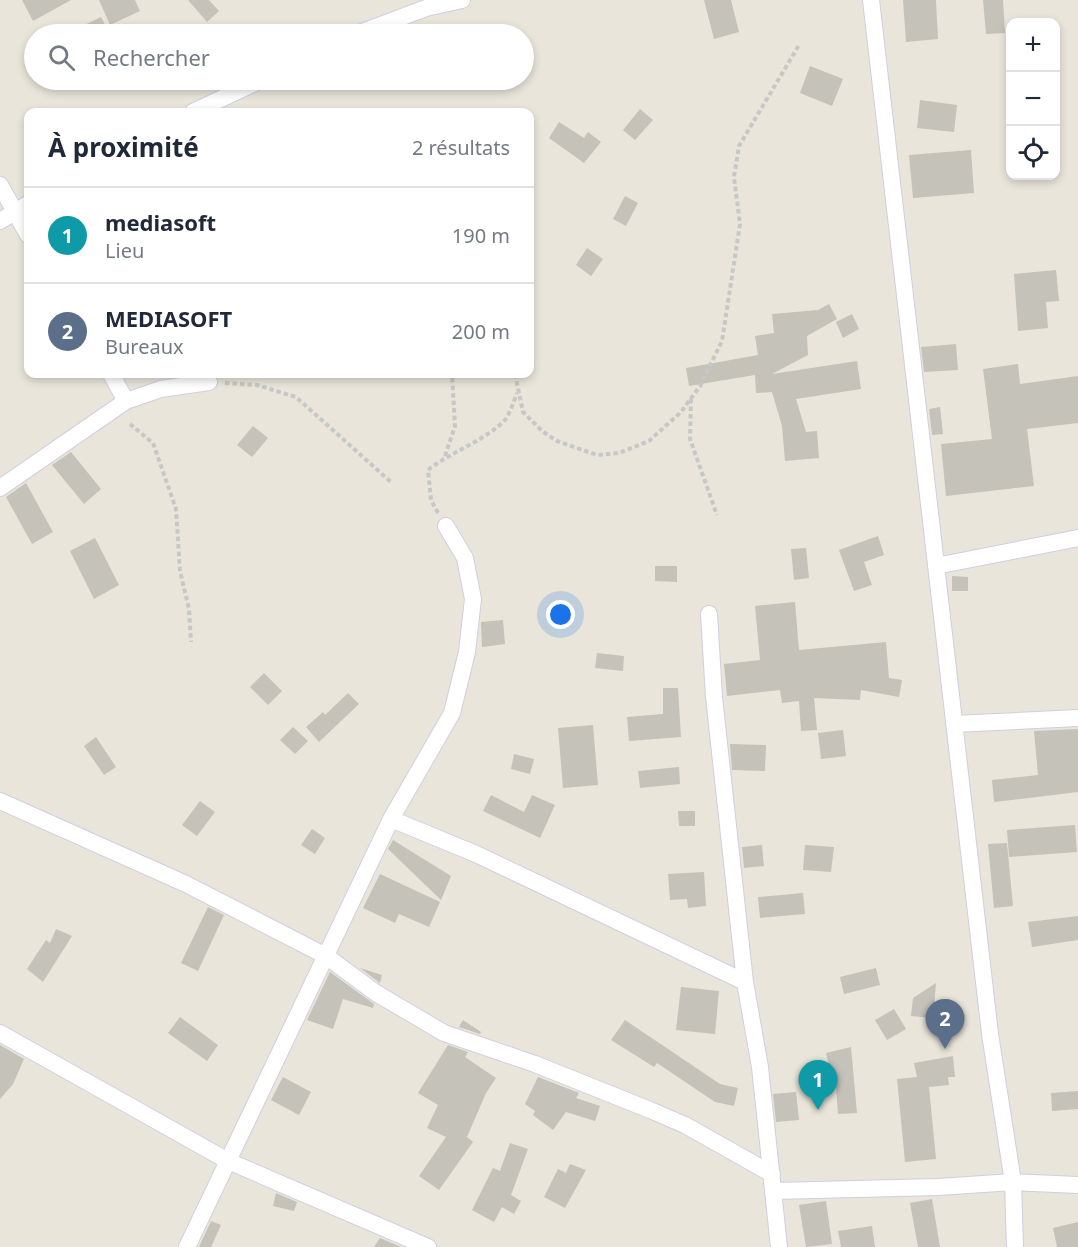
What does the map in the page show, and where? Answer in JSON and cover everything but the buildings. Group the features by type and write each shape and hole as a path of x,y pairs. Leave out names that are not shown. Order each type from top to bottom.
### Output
{"street":[{"path":"384,24 426,8 462,0"},
{"path":"871,0 990,1034 1013,1182 1015,1247"},
{"path":"202,108 240,90"},
{"path":"0,184 24,228"},
{"path":"113,378 126,401"},
{"path":"0,488 126,401 161,389 209,382"},
{"path":"187,1247 391,819 452,713 468,652 473,598 471,578 465,558 446,526"},
{"path":"936,566 1078,538"},
{"path":"709,614 714,697 744,982 760,1067 779,1247"},
{"path":"954,724 1078,718"},
{"path":"0,801 186,884 326,956 376,993 444,1034 535,1064 685,1125 773,1183 938,1188 1013,1182 1078,1185"},
{"path":"391,819 476,854 744,982"},
{"path":"0,1033 228,1161 428,1247"}],"path":[{"path":"515,378 523,412 542,431 575,449 597,455 620,453 649,441 681,412 722,341 740,224 734,177 740,146 799,45"},
{"path":"444,457 455,426 452,378"},
{"path":"209,382 257,386 296,397 391,482"},
{"path":"446,526 430,500 428,470 444,457 475,442 506,419 517,393"},
{"path":"691,398 690,439 717,514"},
{"path":"130,424 153,443 176,509 180,571 189,609 191,642"}],"place":[{"name":"MEDIASOFT","path":"945,1049"},
{"name":"mediasoft","path":"818,1110"}]}
